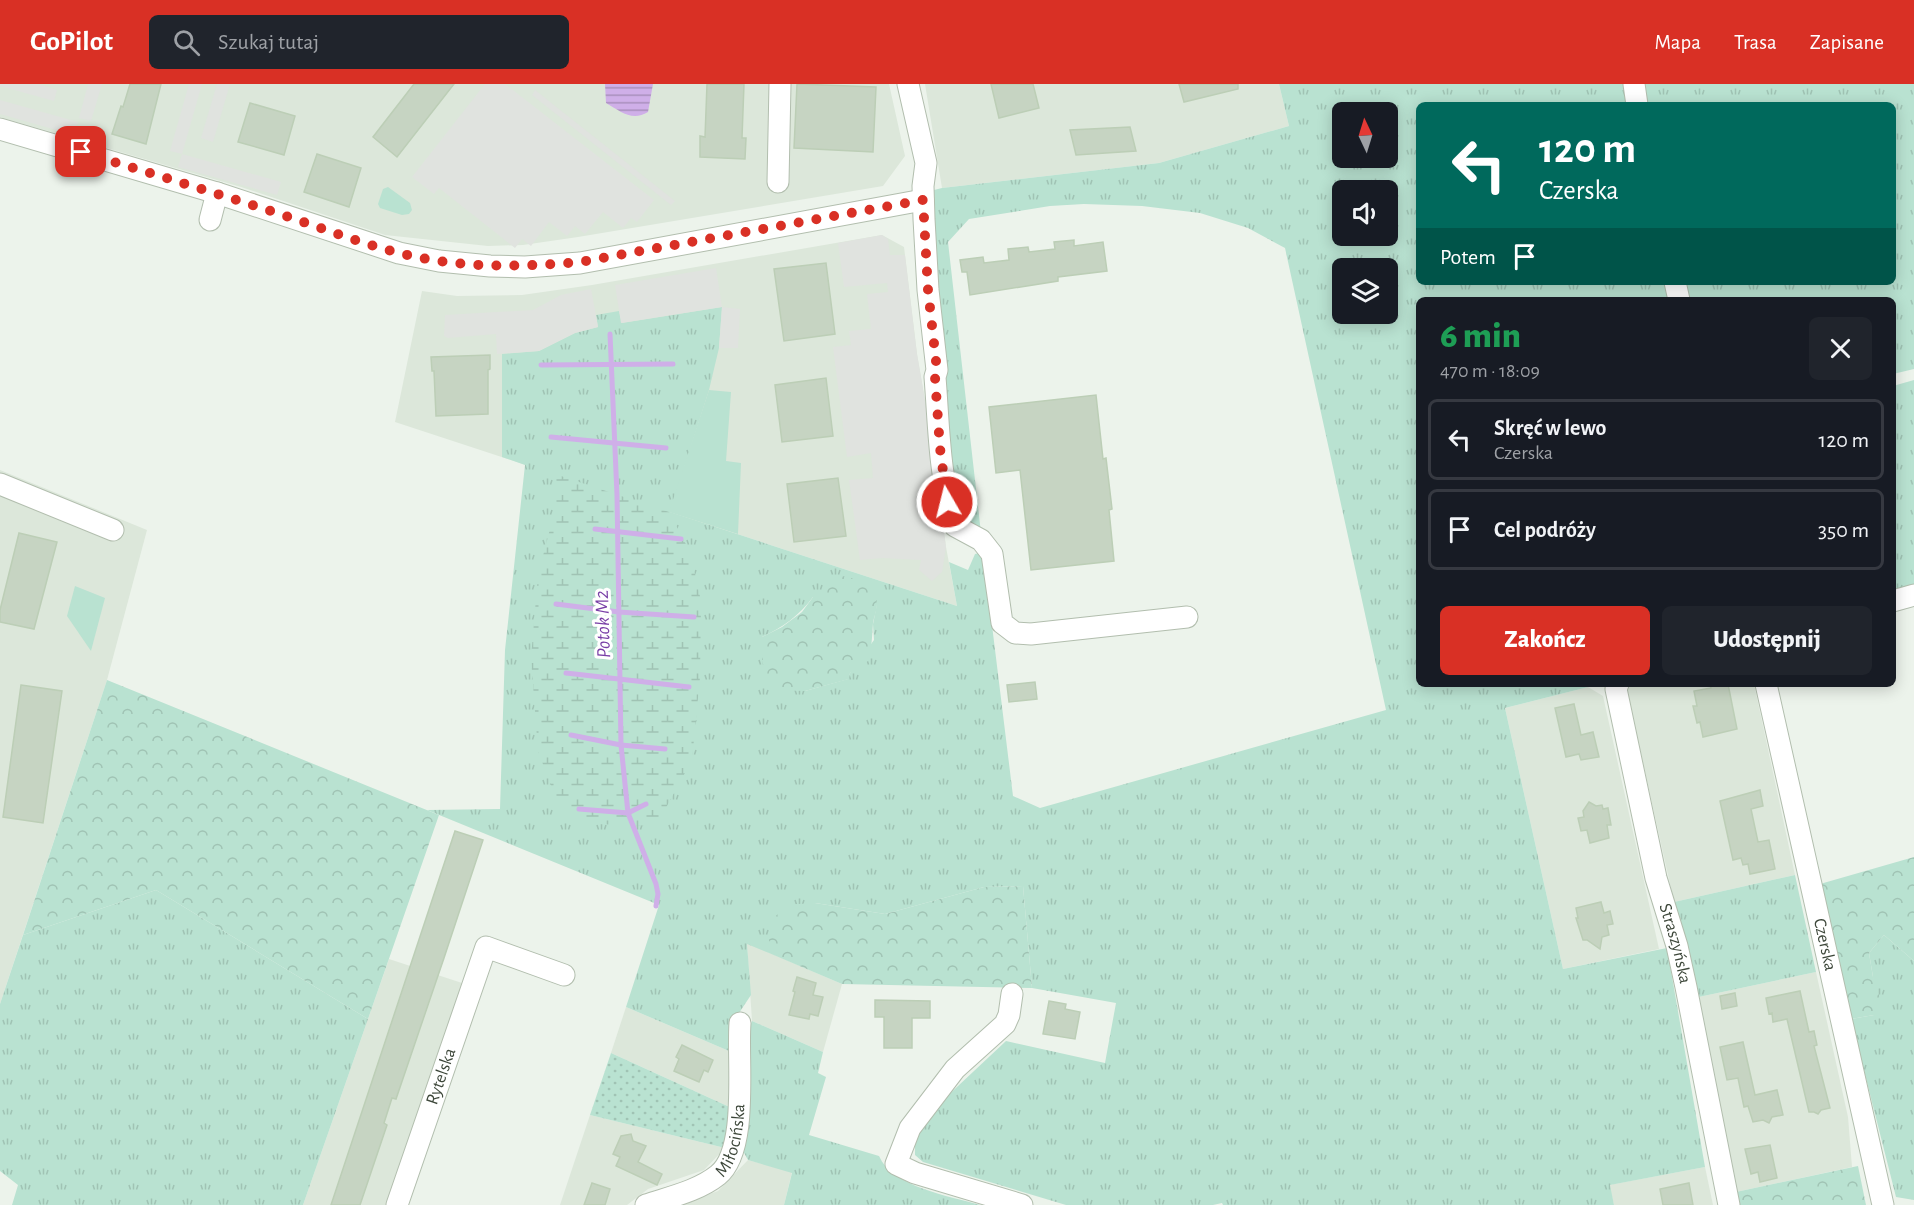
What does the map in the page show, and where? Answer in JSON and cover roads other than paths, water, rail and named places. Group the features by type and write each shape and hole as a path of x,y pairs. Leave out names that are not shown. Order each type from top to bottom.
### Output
{"street":[{"path":"778,182 780,84"},
{"path":"908,84 926,163 922,186 928,290 937,370 935,377 940,448 947,502 955,526 981,540 992,554 1002,623 1015,633 1031,634 1187,616"},
{"path":"1634,84 1637,102"},
{"path":"0,129 217,193 399,254 490,266 525,267 592,261 923,200"},
{"path":"210,220 217,193"},
{"path":"0,484 113,530"},
{"path":"1896,600 1914,595"},
{"name":"Straszyńska","path":"1617,687 1656,878 1677,946 1686,987 1729,1205"},
{"name":"Czerska","path":"1767,687 1883,1205"},
{"name":"Rytelska","path":"397,1205 486,947 564,975"},
{"path":"1012,994 1009,1015 1005,1024 955,1069 910,1128 896,1164 915,1173 1022,1205"},
{"name":"Miłocińska","path":"646,1205 702,1185 720,1174 732,1158 740,1117 738,1047 740,1023"}],"waterway":[{"name":"Potok M2","path":"610,334 617,495 621,745 628,813 656,884 658,894 656,906"},
{"path":"541,365 673,364"},
{"path":"551,437 666,448"},
{"path":"595,529 681,539"},
{"path":"556,604 619,612 694,617"},
{"path":"566,673 689,687"},
{"name":"Potok M2","path":"571,735 621,745 665,749"},
{"path":"579,809 628,813 646,804"}]}
